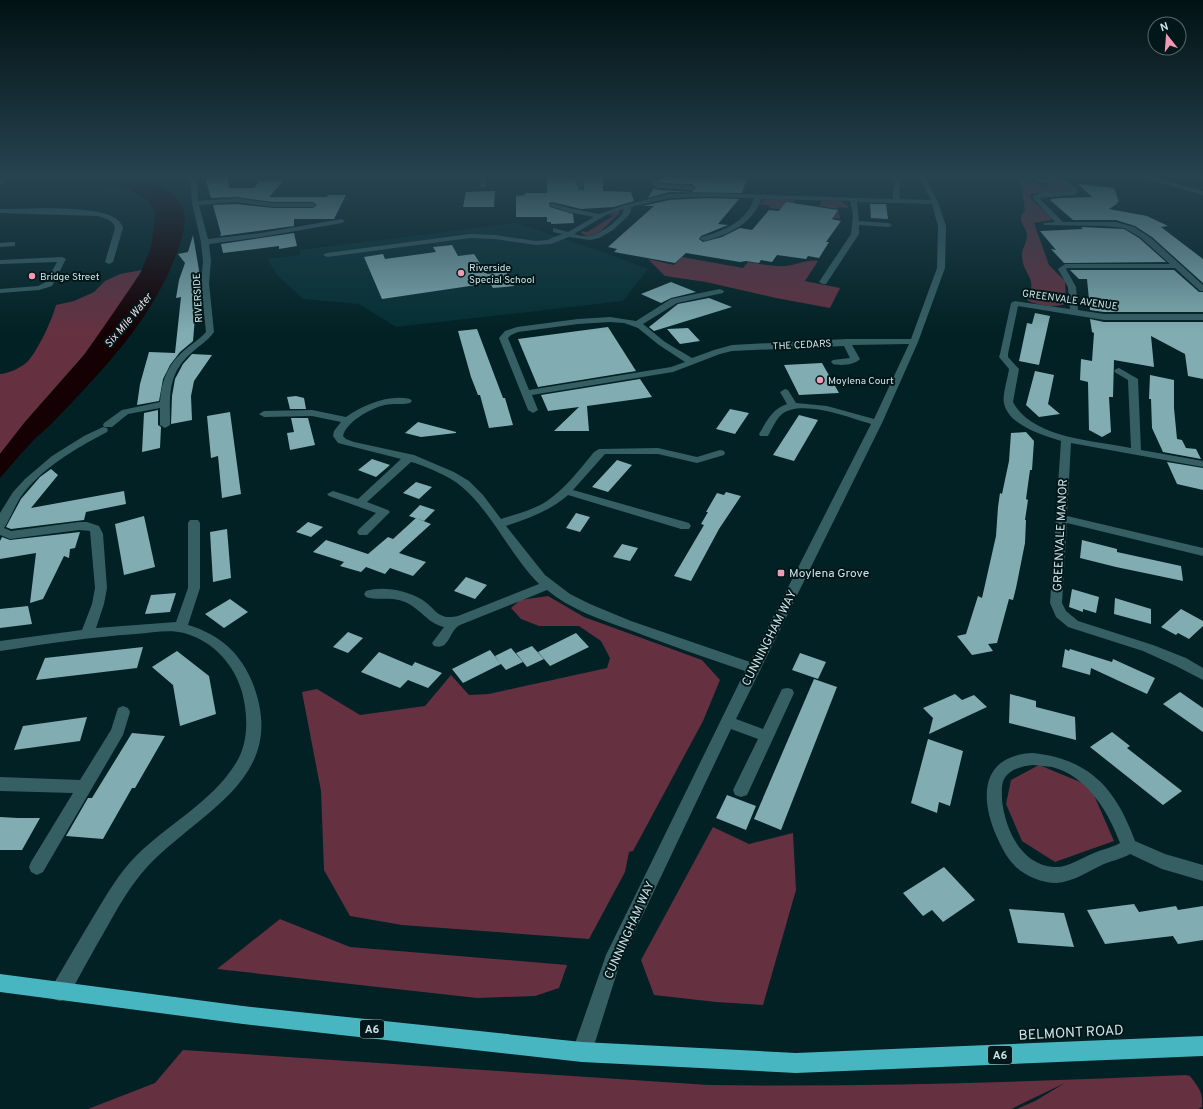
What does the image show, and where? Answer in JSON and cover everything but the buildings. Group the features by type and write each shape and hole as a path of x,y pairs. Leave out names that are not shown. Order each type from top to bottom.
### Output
{"highway":[{"name":"A6","path":"0,983 243,1015 582,1052"},
{"name":"BELMONT ROAD","path":"582,1052 796,1064 1203,1046"}],"street":[{"path":"109,262 119,229"},
{"name":"RIVERSIDE","path":"165,425 165,396 169,374 185,354 204,340 210,332 206,283 207,261 201,229"},
{"path":"204,242 291,229"},
{"path":"326,255 461,237 495,236 540,243 555,240 578,229"},
{"path":"556,230 590,239 600,236 609,229"},
{"path":"704,239 723,235 733,229"},
{"path":"823,282 855,234 855,229"},
{"name":"CUNNINGHAM WAY","path":"582,1052 612,961 727,722 877,423 914,342 941,268 942,229"},
{"path":"1133,229 1203,289"},
{"path":"0,245 12,244"},
{"path":"0,262 62,259 49,284 39,288 0,291"},
{"path":"1074,313 1071,282 1062,269 1063,267 1177,266"},
{"path":"695,286 702,294"},
{"path":"636,324 674,302 702,294 720,291"},
{"name":"GREENVALE AVENUE","path":"1066,439 1050,434 1025,422 1014,413 1008,402 1014,369 1004,357 1004,354 1016,300 1074,313 1118,318 1203,317"},
{"path":"533,410 504,340 504,336 508,333 518,330 602,319 636,324 646,329 667,347 692,362"},
{"path":"836,362 851,362 855,359 846,342"},
{"name":"THE CEDARS","path":"526,394 661,371 692,362 721,350 732,348 846,342 914,342"},
{"path":"1119,371 1133,379 1136,451"},
{"path":"785,392 792,405"},
{"path":"408,401 377,405 364,410 349,421 338,432 338,436 342,441 363,448 410,457 441,468 458,479 479,496 536,572 548,585 574,601 606,616 754,669"},
{"path":"0,526 8,508 34,475 76,444 106,428 117,417 125,412 166,404"},
{"path":"764,434 776,414 783,408 792,405 823,409 877,423"},
{"path":"264,414 312,413 349,421"},
{"path":"1066,439 1203,464"},
{"name":"GREENVALE MANOR","path":"1066,439 1056,603 1058,610 1064,617 1077,626 1130,641 1181,662 1203,675"},
{"path":"499,524 538,511 558,499 598,454 603,451 658,451 697,460 720,453"},
{"path":"361,502 410,457"},
{"path":"566,491 685,526"},
{"path":"333,494 361,502 384,512 363,532"},
{"path":"1062,518 1203,552"},
{"path":"181,628 194,588 194,523"},
{"path":"0,531 10,535 79,526 87,526 95,529 97,534 101,588 98,604 87,634"},
{"path":"370,594 384,592 403,597 420,605 441,622 454,622 548,585"},
{"path":"439,643 454,622"},
{"path":"0,646 87,634 151,628 181,628 217,643 228,653 246,683 252,707 253,730 248,754 237,775 211,804 154,848 128,878 115,896 60,992"},
{"path":"741,790 787,693"},
{"path":"37,868 118,731 123,712"},
{"path":"727,722 766,736"},
{"path":"1129,846 1123,850 1062,875 1048,875 1034,870 1017,856 1006,841 999,826 994,796 995,783 998,775 1005,768 1029,759 1046,759 1071,768 1091,780 1107,799 1124,830 1129,846 1162,861 1203,873"},
{"path":"0,784 85,787"}],"shaded area":[{"name":"Riverside Special School","path":"470,229 533,229 648,269 623,301 396,327 359,304 303,299 278,276 267,259 300,255 300,250"},
{"path":"592,229 603,229 597,234 591,236 586,236 581,233 582,231 587,232"},
{"path":"1025,229 1036,229 1049,265 1065,281 1066,303 1063,305 1046,306 1027,300 1030,292 1031,281 1023,263 1022,252 1026,241 1027,232"},
{"path":"682,257 743,268 748,262 781,266 818,261 805,281 840,288 830,308 776,298 706,282 665,276 648,259 674,265"},
{"path":"142,270 118,308 83,356 25,422 0,454 0,374 17,369 30,359 44,336 56,305 74,301 94,292 105,281 120,274"},
{"path":"548,596 584,617 702,660 720,680 703,721 633,851 629,852 625,872 589,939 402,925 350,916 324,870 321,791 302,692 317,689 360,715 425,706 451,675 469,695 489,694 607,668 610,658 601,641 579,626 539,626 521,619 511,608 520,600"},
{"path":"1039,765 1090,786 1114,841 1055,862 1022,841 1006,804 1011,780"},
{"path":"713,827 749,844 793,833 796,890 763,1005 716,1002 654,995 641,960"},
{"path":"280,919 350,947 567,965 559,988 535,996 477,998 217,969"},
{"path":"183,1050 709,1085 948,1083 1186,1075 1190,1076 1200,1090 1202,1107 1198,1109 1017,1109 1035,1101 1065,1083 1011,1109 88,1109 155,1083"}],"water":[{"name":"Six Mile Water","path":"154,229 183,229 181,242 169,272 143,318 93,380 26,448 0,478 0,454 25,422 85,354 140,274 151,247"}],"place":[{"name":"Riverside Special School","path":"461,273"},
{"name":"Bridge Street","path":"32,276"},
{"name":"Moylena Court","path":"820,380"},
{"name":"Moylena Grove","path":"781,573"}]}
